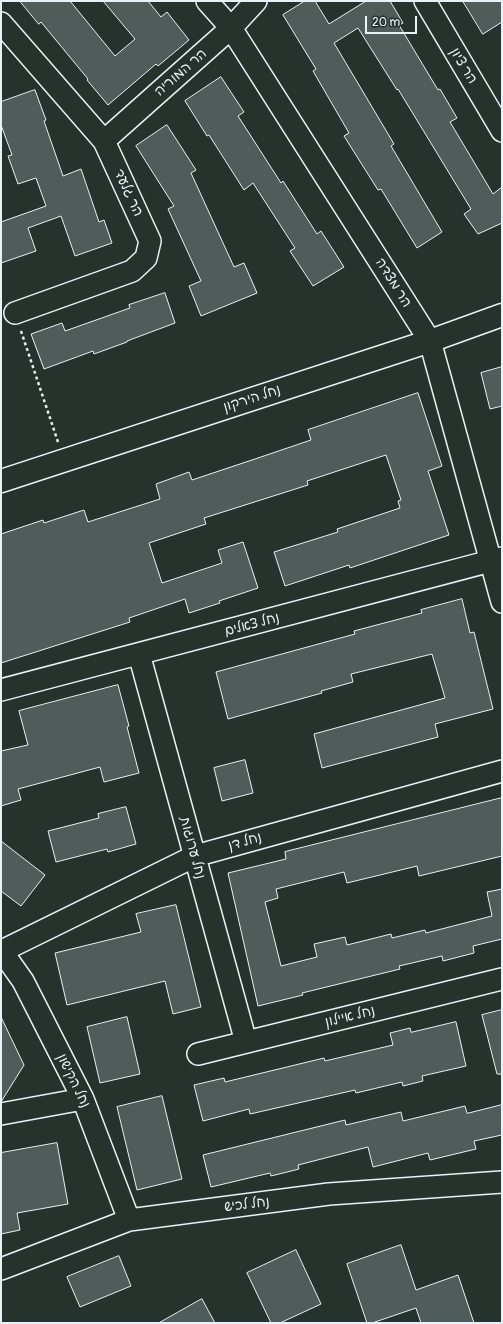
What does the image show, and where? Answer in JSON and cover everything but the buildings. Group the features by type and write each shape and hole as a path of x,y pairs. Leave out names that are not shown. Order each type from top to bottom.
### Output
{"street":[{"name":"הר מצדה","path":"207,1 231,28 430,341 497,560 502,602"},
{"name":"הר המוריה","path":"104,141 231,28 256,1"},
{"name":"הר ציון","path":"425,1 502,131"},
{"name":"הר גלעד","path":"1,23 104,141 150,241 146,258 132,271 15,313"},
{"name":"נחל הירקון","path":"1,481 430,341 502,315"},
{"name":"נחל צאלים","path":"1,690 497,560"},
{"name":"נחל ערוגות","path":"139,654 246,1042"},
{"name":"נחל דן","path":"1,950 195,856 502,770"},
{"name":"נחל הקישון","path":"1,950 23,981 83,1099 129,1220"},
{"name":"נחל איילון","path":"198,1054 502,979"},
{"path":"1,1114 83,1099"},
{"name":"נחל לכיש","path":"1,1269 129,1220 329,1194 502,1182"}],"path":[{"path":"15,313 64,460"}]}
